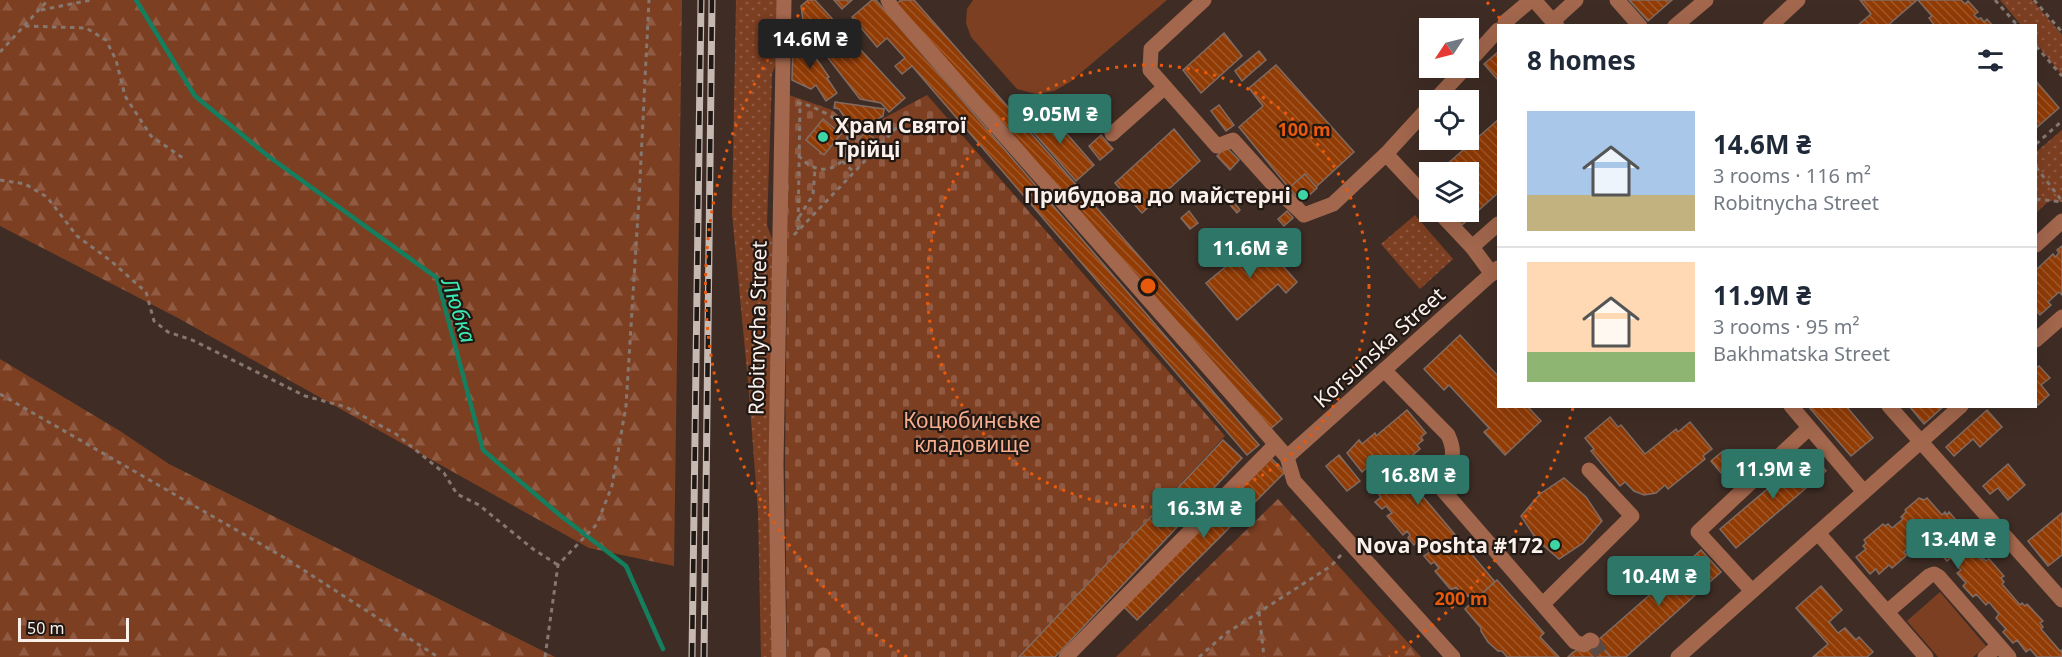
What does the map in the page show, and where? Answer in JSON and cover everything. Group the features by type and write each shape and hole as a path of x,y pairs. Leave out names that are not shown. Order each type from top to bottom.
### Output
{"street":[{"name":"Robitnycha Street","path":"779,657 776,464 784,0"},
{"path":"888,0 899,16 1287,457 1294,481 1453,657"},
{"path":"1204,0 1151,49 1150,70 1217,146 1233,140 1304,215 1333,204 1386,154 1419,118"},
{"path":"1506,24 1533,0 1555,23 1576,0"},
{"path":"1617,0 1638,24"},
{"path":"1677,24 1706,0"},
{"path":"1772,24 1798,0"},
{"path":"1479,52 1497,33"},
{"path":"1444,90 1456,78"},
{"path":"1112,134 1165,87"},
{"path":"1386,154 1419,189"},
{"path":"2037,244 2062,220"},
{"path":"1448,222 1495,271"},
{"path":"1472,247 1497,225"},
{"name":"Korsunska Street","path":"1287,457 1495,271"},
{"path":"2037,339 2062,317"},
{"path":"1384,370 1448,435 1453,446 1453,457 1449,467 1434,480 1575,642 1584,645 1592,641"},
{"path":"1793,408 1864,492"},
{"path":"1891,408 2061,596"},
{"path":"1678,657 1959,408"},
{"path":"1752,591 1698,532 1809,428"},
{"path":"1066,657 1275,445"},
{"path":"1542,604 1632,516 1589,470"},
{"path":"1818,533 1926,657"},
{"path":"1887,612 1934,574 2003,651 1986,657"}],"path":[{"path":"0,52 48,0"},
{"path":"39,10 91,0"},
{"path":"545,657 558,565 597,524 612,486 626,406 649,0"},
{"path":"1995,0 2016,24"},
{"path":"2034,0 2062,32"},
{"path":"25,26 86,28 106,40 116,60 125,96 151,136 183,158"},
{"path":"2037,47 2062,76"},
{"path":"789,103 810,105 836,119 844,127 849,144 842,161 825,170 806,165 799,156"},
{"path":"798,231 800,103"},
{"path":"2037,143 2062,121"},
{"path":"789,241 900,124"},
{"path":"842,161 854,172"},
{"path":"2037,168 2062,202"},
{"path":"798,219 813,195 815,169"},
{"path":"0,180 25,184 47,197 77,236 111,261 146,292 154,321 168,332 192,340 305,396 346,407 396,434 444,473 458,494 479,505 533,549 558,565"},
{"path":"2037,199 2062,202"},
{"path":"0,394 285,558 438,657"},
{"path":"1199,657 1225,634 1331,566 1351,543"},
{"path":"1259,612 1264,657"}],"green space":[{"path":"0,0 682,0 674,566 589,548 178,318 0,226"},
{"path":"736,0 778,0 777,61 772,74 767,225 772,239 774,657 761,657 758,511 732,214"},
{"path":"973,0 1167,0 1070,82 1054,91 1036,94 1017,89 971,37 966,23 967,9"},
{"path":"2000,0 2032,0 2062,35 2062,75 2037,44 2037,24 2020,24"},
{"name":"Коцюбинське кладовище","path":"789,95 832,110 858,132 927,95 1225,436 1019,657 787,657 785,464"},
{"path":"2062,130 2062,202 2049,201 2037,212 2037,151"},
{"path":"1415,215 1453,259 1420,289 1381,244"},
{"path":"0,359 120,431 169,464 555,657 0,657"},
{"path":"1278,499 1421,657 1116,657"},
{"path":"1940,592 1986,646 1973,657 1938,657 1907,621"}],"building":[{"path":"808,0 815,0 905,98 889,112 881,103 860,99 804,27 801,6"},
{"path":"834,0 852,0 842,9"},
{"path":"872,0 876,0 1259,445 1247,455 912,66 902,74 895,66 905,58 887,38 877,47 852,17"},
{"path":"901,0 914,0 1282,419 1269,430 896,4"},
{"path":"1629,0 1672,0 1648,21"},
{"path":"1860,0 1917,0 1889,24 1859,24 1871,14"},
{"path":"1918,0 1961,0 1965,4 1968,1 1978,12 1974,15 1978,19 1981,18 1984,22 1987,19 1991,24 1934,24 1929,18 1932,16"},
{"path":"1224,33 1242,56 1201,93 1183,70"},
{"path":"802,38 829,77 827,78 837,93 826,101 816,85 811,89 792,80 793,41"},
{"path":"1259,51 1266,60 1242,81 1235,71"},
{"path":"1497,53 1497,79 1484,64"},
{"path":"1276,65 1354,152 1316,187 1305,174 1289,188 1239,127 1263,106 1249,88"},
{"path":"2037,82 2059,108 2037,127"},
{"path":"835,102 884,109 883,116 870,124 855,124 839,109 834,108"},
{"path":"1219,105 1234,125 1226,131 1211,111"},
{"path":"1045,109 1094,165 1076,181 1027,125"},
{"name":"Храм Святої Трійці","path":"823,119 841,134 824,155 806,140"},
{"path":"1497,121 1497,194 1479,210 1479,162 1450,162 1463,150 1479,150 1479,136"},
{"path":"1174,129 1200,161 1142,213 1115,183"},
{"path":"866,132 876,140 867,149 858,140"},
{"path":"1101,135 1113,149 1100,160 1089,146"},
{"path":"1226,147 1239,160 1230,170 1217,156"},
{"name":"Прибудова до майстерні","path":"1305,174 1317,188 1302,202 1289,188"},
{"path":"1224,190 1240,210 1237,213 1220,193"},
{"path":"1189,211 1198,223 1190,229 1181,218"},
{"path":"1287,211 1293,218 1284,226 1278,219"},
{"path":"1259,239 1297,282 1286,293 1278,284 1237,320 1206,283"},
{"path":"2062,246 2062,295 2059,292 2048,302 2051,305 2040,315 2037,312 2037,269 2053,254 2055,257 2059,253 2057,250"},
{"path":"1460,335 1497,375 1497,408 1529,408 1541,421 1505,455 1484,432 1489,428 1449,385 1444,390 1424,369"},
{"path":"2039,366 2050,378 2041,385 2049,395 2038,405 2037,404 2037,367"},
{"path":"1810,408 1848,408 1873,438 1851,456"},
{"path":"1911,408 1942,408 1924,424"},
{"path":"1407,410 1426,433 1417,445 1420,449 1395,470 1400,476 1403,473 1495,582 1473,601 1468,595 1462,600 1456,593 1459,591 1456,587 1451,590 1435,571 1439,568 1434,562 1431,564 1424,556 1430,552 1420,539 1414,545 1408,538 1410,535 1407,531 1403,535 1387,516 1392,513 1386,506 1382,509 1375,502 1381,497 1376,491 1379,489 1373,481 1376,479 1371,473 1374,471 1370,465 1362,472 1347,453 1359,440 1362,444 1375,433 1376,436"},
{"path":"1987,410 2002,427 1980,447 1973,439 1954,456 1946,447"},
{"path":"1610,417 1618,427 1621,425 1645,454 1676,429 1678,432 1690,422 1712,449 1703,456 1705,459 1668,489 1665,485 1656,493 1644,495 1634,491 1625,482 1620,486 1591,451 1594,449 1585,438"},
{"path":"1223,440 1242,458 1055,657 1019,657"},
{"path":"1723,451 1732,462 1721,473 1711,461"},
{"path":"1811,452 1826,471 1736,548 1720,529"},
{"path":"1339,455 1360,481 1347,491 1326,466"},
{"path":"1271,458 1285,472 1137,620 1123,606"},
{"path":"2008,464 2025,485 2008,500 1998,488 1990,494 1983,486"},
{"path":"1564,478 1586,497 1602,521 1583,543 1559,559 1537,540 1521,516 1540,494"},
{"path":"1919,498 1924,500 1927,498 1942,515 1945,512 1947,515 1949,512 1965,530 1962,532 1965,536 1962,538 1981,560 1989,559 2004,576 2001,578 2004,582 2002,584 2020,605 2027,604 2043,621 2040,623 2043,627 2041,629 2060,651 2062,650 2062,657 2037,657 2030,649 2026,652 2017,640 2013,643 2003,632 2006,629 1996,618 1999,614 1989,602 1986,605 1976,594 1973,597 1963,586 1966,583 1957,573 1961,570 1951,558 1947,561 1937,550 1934,553 1924,541 1927,538 1922,531 1913,539 1916,542 1904,552 1907,555 1892,568 1889,565 1879,574 1876,569 1870,574 1856,557 1866,549 1863,546 1866,543 1864,540 1883,524 1885,526 1888,524 1892,528 1903,519 1901,517 1906,512 1905,510"},
{"path":"2062,513 2062,555 2048,566 2028,541"},
{"path":"1701,550 1721,572 1626,657 1611,657 1597,641"},
{"path":"1497,580 1544,633 1540,637 1559,657 1507,657 1488,642 1481,628 1465,609"},
{"path":"1821,586 1842,610 1829,622 1838,633 1845,628 1856,640 1859,637 1873,652 1867,657 1813,657 1828,644 1796,608"},
{"path":"1595,639 1611,657 1568,657 1572,653"}],"waterway":[{"name":"Любка","path":"136,0 195,96 268,156 437,278 483,450 561,516 626,566 663,649"}],"tunnel":[{"path":"1592,641 1604,657"}],"railway":[{"path":"692,657 701,0"},
{"path":"704,657 712,0"}],"place":[{"name":"Храм Святої Трійці","path":"823,137"},
{"name":"Прибудова до майстерні","path":"1303,195"},
{"name":"Nova Poshta #172","path":"1555,545"}]}
